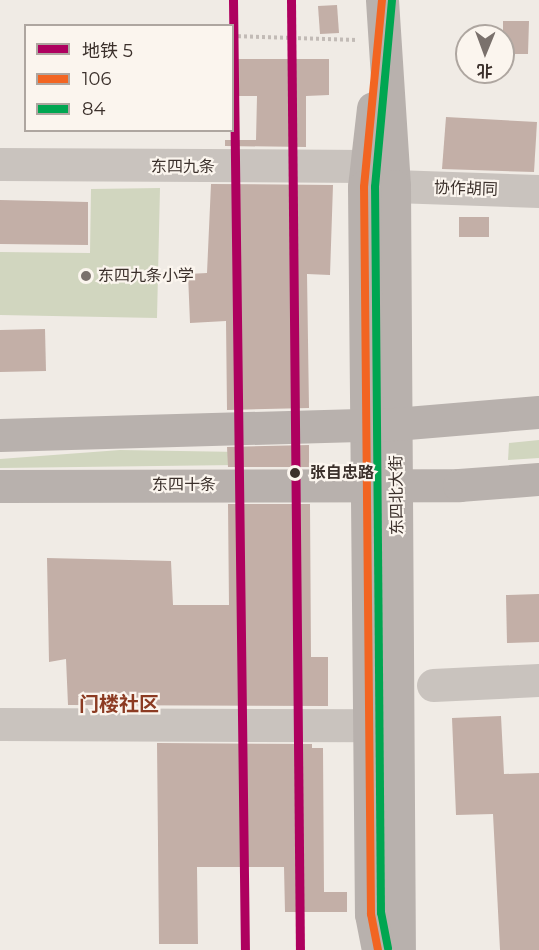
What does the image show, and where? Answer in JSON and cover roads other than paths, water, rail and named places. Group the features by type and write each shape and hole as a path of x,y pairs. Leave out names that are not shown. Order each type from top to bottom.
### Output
{"main road":[{"name":"东四北大街","path":"381,425 394,186 382,41 382,0"},
{"name":"东四北大街","path":"382,41 366,166 381,425 399,950"},
{"path":"0,435 381,425 539,412"},
{"path":"383,484 539,479"},
{"name":"东四北大街","path":"378,950 371,914 372,725 383,484"},
{"name":"东四十条","path":"0,486 383,484"}],"lane":[{"name":"东四九条","path":"0,164 366,166"},
{"name":"协作胡同","path":"394,186 539,191"},
{"path":"433,685 539,680"},
{"path":"0,724 372,725"}],"metro line":[{"name":"5","path":"233,0 233,24"},
{"name":"5","path":"291,0 300,950"},
{"name":"5","path":"234,79 245,950"}],"place":[{"name":"东四九条小学","path":"86,276"},
{"name":"张自忠路","path":"295,473"}],"district":[{"name":"门楼社区","path":"119,704"}]}
